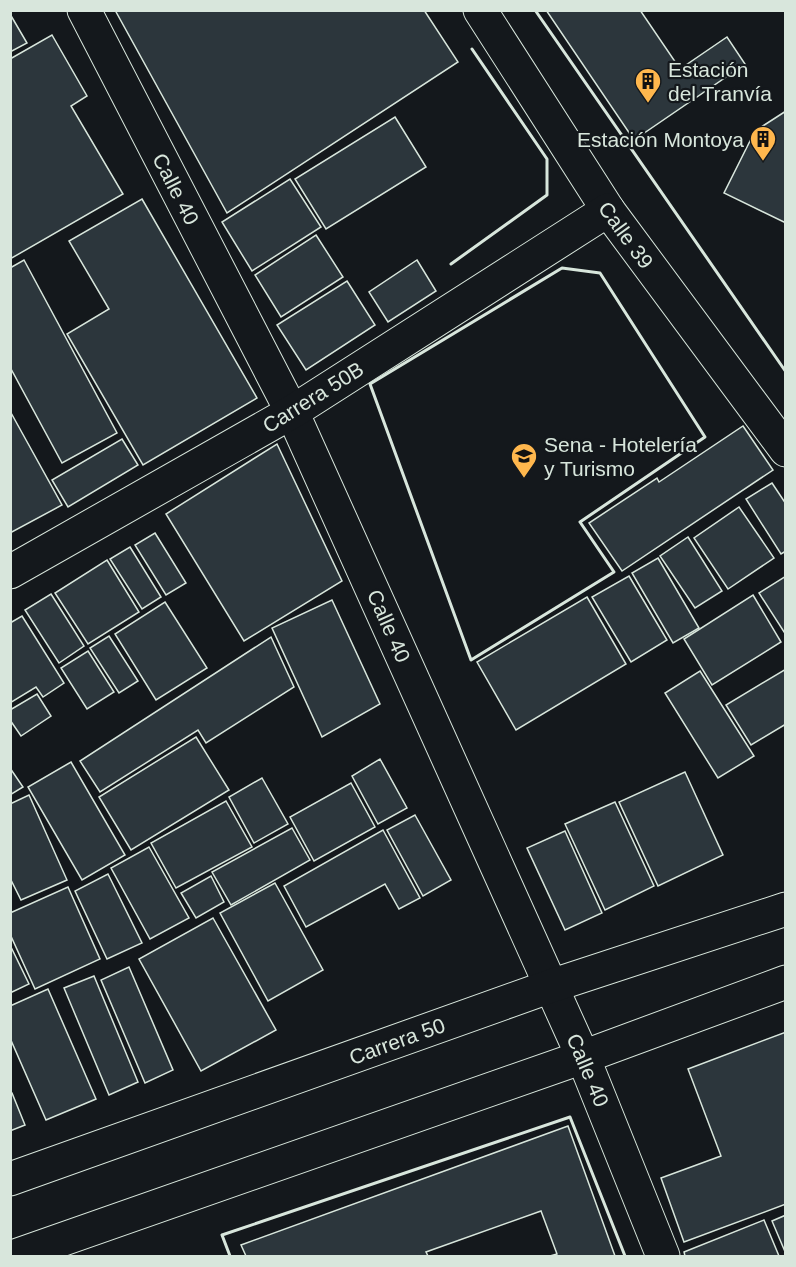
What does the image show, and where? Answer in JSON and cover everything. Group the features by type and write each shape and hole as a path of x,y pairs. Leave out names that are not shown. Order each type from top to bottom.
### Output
{"street":[{"name":"Calle 40","path":"84,10 292,412 583,1057 663,1257"},
{"name":"Calle 39","path":"480,10 608,210 786,450"},
{"name":"Carrera 50B","path":"10,572 292,412 608,210"},
{"name":"Carrera 50","path":"10,1179 551,986 786,909"},
{"path":"15,1257 583,1057 786,982"}],"building":[{"path":"115,10 424,10 458,62 227,213"},
{"name":"Estación del Tranvía","path":"546,10 640,10 680,69 727,37 745,64 634,140"},
{"path":"10,14 27,43 10,52"},
{"path":"52,35 87,96 71,106 123,194 10,259 10,59"},
{"name":"Estación Montoya","path":"786,111 786,223 724,193 755,131"},
{"path":"395,117 426,167 326,229 295,179"},
{"path":"290,179 321,227 252,271 222,222"},
{"path":"142,199 257,398 143,465 67,334 109,309 69,241"},
{"path":"316,235 343,277 281,317 255,275"},
{"path":"24,260 117,433 62,463 10,367 10,268"},
{"path":"417,260 436,291 388,322 369,292"},
{"path":"347,281 375,325 306,370 277,325"},
{"path":"10,411 62,505 10,533"},
{"path":"743,426 773,470 622,571 589,523 657,478 659,482"},
{"path":"122,439 138,465 68,507 52,480"},
{"path":"277,444 342,581 244,641 166,514"},
{"path":"772,483 786,504 786,551 781,554 746,499"},
{"path":"739,507 774,558 728,589 694,538"},
{"path":"155,533 186,583 166,595 135,545"},
{"path":"688,537 722,591 695,608 660,556"},
{"path":"130,547 161,597 142,609 110,559"},
{"path":"658,558 699,628 673,643 632,573"},
{"path":"107,560 139,612 88,644 55,593"},
{"path":"629,576 667,640 631,662 592,597"},
{"path":"786,576 786,635 759,593"},
{"path":"51,594 84,646 59,663 25,610"},
{"path":"753,595 781,642 712,685 684,639"},
{"path":"587,597 626,664 516,730 477,662"},
{"path":"332,600 380,704 322,737 272,628"},
{"path":"165,602 207,668 156,700 115,634"},
{"path":"22,616 64,683 43,697 36,687 10,703 10,623"},
{"path":"109,636 138,681 119,693 90,648"},
{"path":"271,637 294,687 206,743 198,730 100,792 80,761"},
{"path":"88,651 114,692 87,709 61,668"},
{"path":"786,669 786,724 751,745 726,705"},
{"path":"700,671 754,756 718,778 665,693"},
{"path":"37,694 51,716 21,736 10,720 10,710"},
{"path":"196,737 229,790 131,850 99,797"},
{"path":"380,759 407,808 378,824 352,776"},
{"path":"71,762 125,855 82,880 28,787"},
{"path":"10,768 23,787 10,795"},
{"path":"685,772 723,855 658,886 619,802"},
{"path":"262,778 288,824 254,843 229,797"},
{"path":"351,783 375,827 314,861 290,817"},
{"path":"29,795 67,880 21,900 10,878 10,804"},
{"path":"226,801 252,847 176,888 151,843"},
{"path":"615,802 654,886 605,910 565,824"},
{"path":"415,815 451,880 423,896 387,830"},
{"path":"292,828 310,860 231,905 212,872"},
{"path":"383,830 420,898 399,909 385,884 306,927 284,886"},
{"path":"565,831 602,913 565,930 527,848"},
{"path":"149,847 189,918 150,939 111,868"},
{"path":"108,874 142,943 107,959 75,891"},
{"path":"211,876 224,902 196,918 181,893"},
{"path":"275,883 323,970 268,1001 220,913"},
{"path":"68,887 100,959 35,989 10,934 10,913"},
{"path":"213,918 276,1030 201,1071 139,959"},
{"path":"10,945 29,984 10,993"},
{"path":"129,967 173,1070 145,1083 101,980"},
{"path":"94,976 138,1082 109,1095 64,988"},
{"path":"48,989 96,1099 46,1120 10,1038 10,1006"},
{"path":"786,1032 786,1204 684,1242 661,1178 721,1156 688,1069"},
{"path":"10,1093 12,1093 25,1125 10,1131"},
{"path":"568,1126 615,1256 550,1256 557,1254 541,1211 426,1252 428,1256 246,1256 241,1245"},
{"path":"786,1215 786,1254 772,1221"},
{"path":"764,1220 779,1256 685,1256 684,1252"}],"wall":[{"path":"535,10 786,372"},
{"path":"451,264 547,195 547,159 472,49"},
{"path":"562,268 600,273 705,437 580,522 614,572 471,660 370,384 562,268"},
{"path":"230,1256 222,1235 570,1117 625,1256"}],"place":[{"name":"Estación del Tranvía","path":"648,104"},
{"name":"Estación Montoya","path":"763,162"},
{"name":"Sena - Hotelería y Turismo","path":"524,479"}]}
